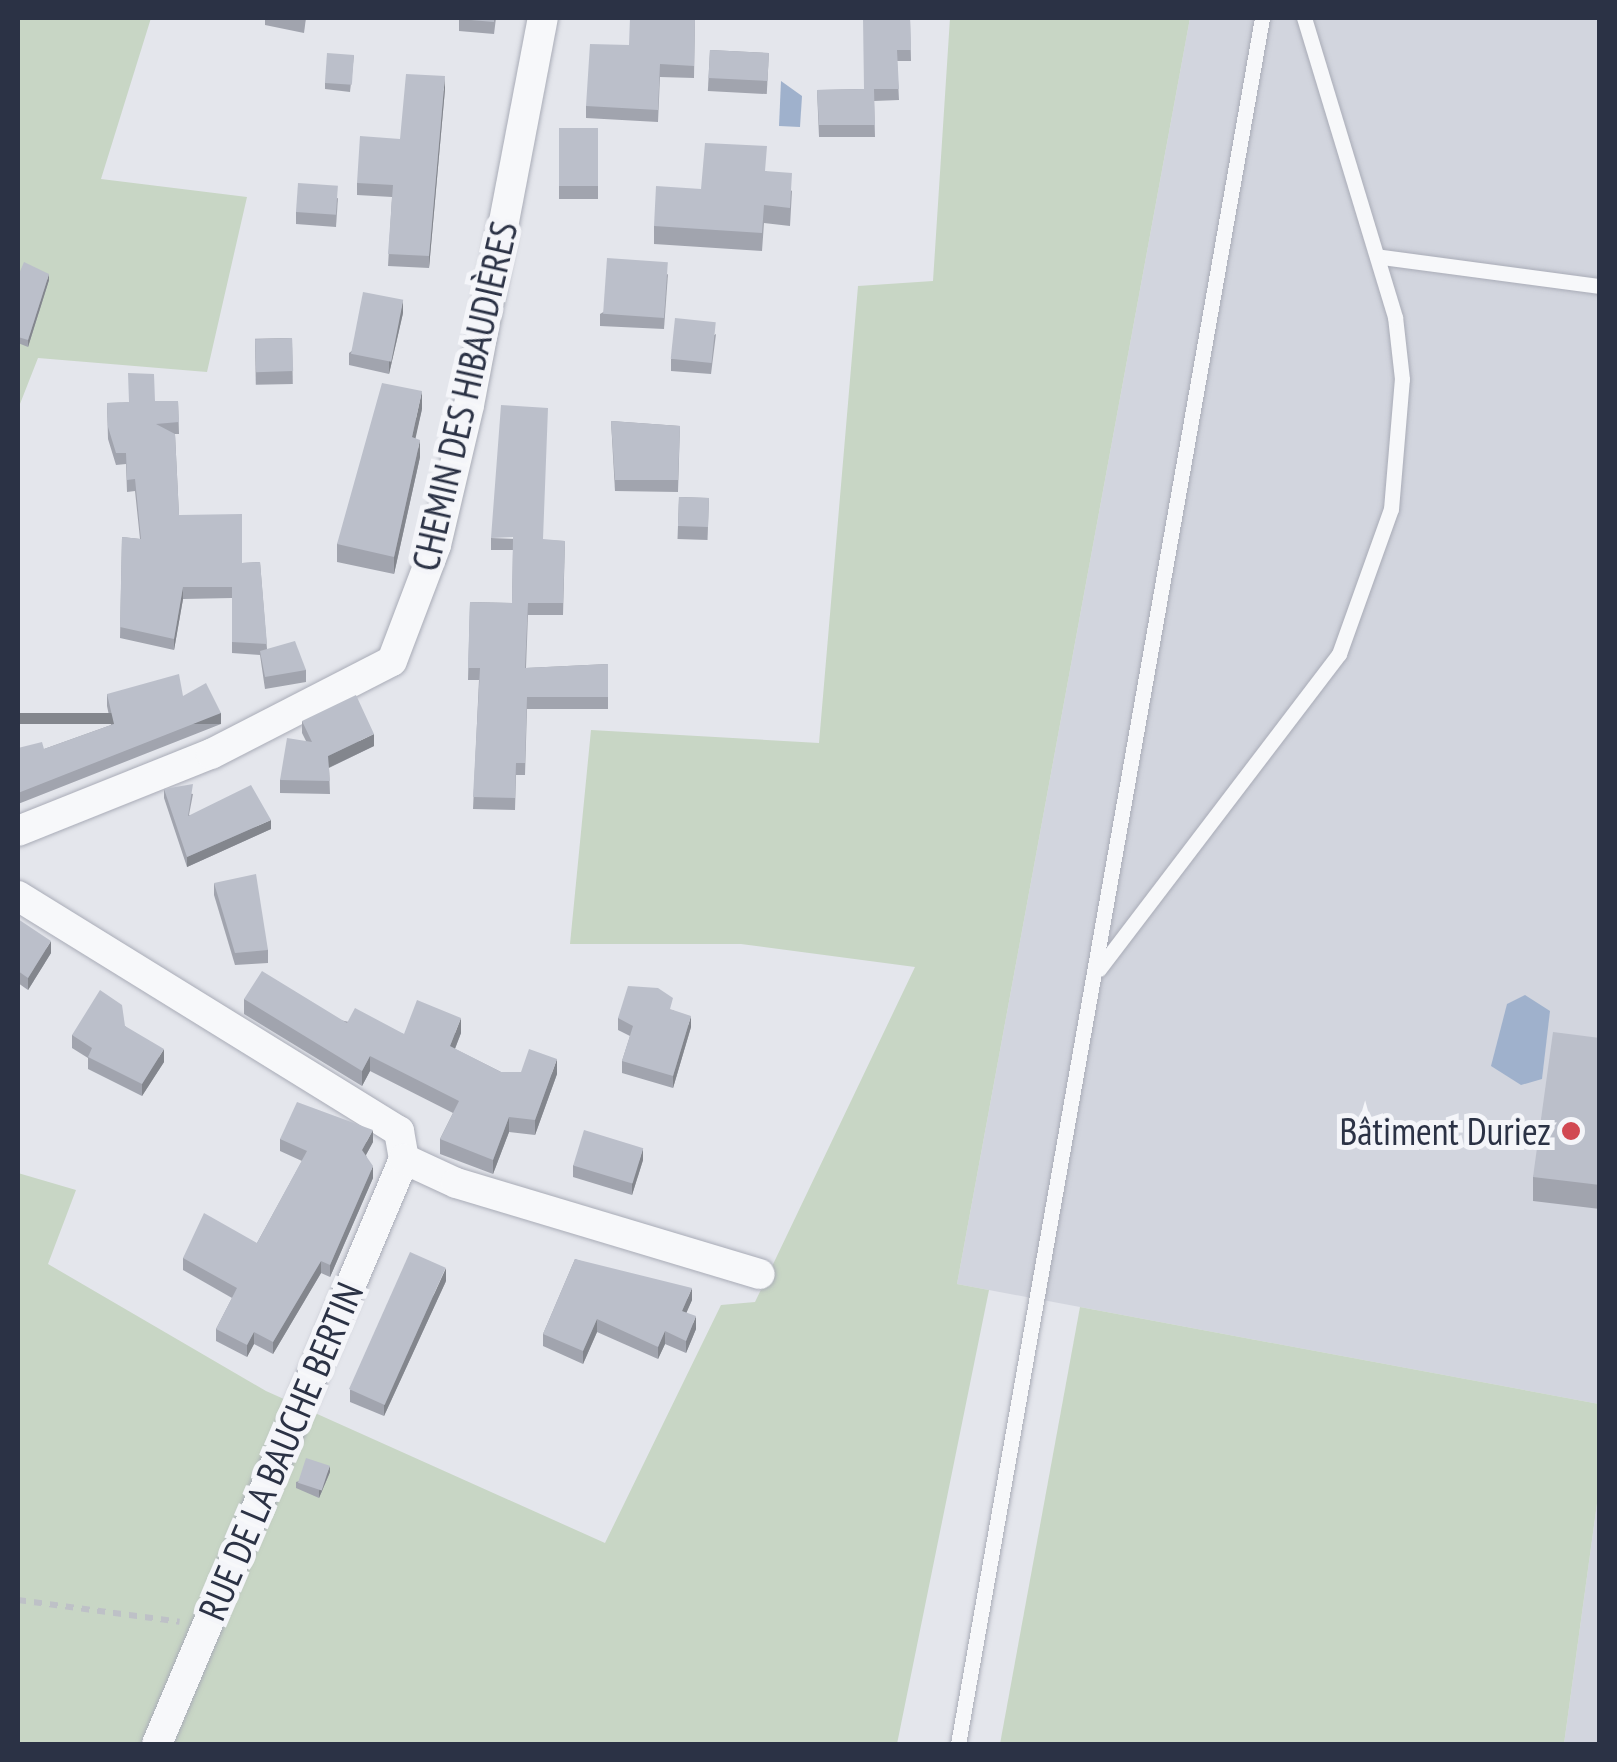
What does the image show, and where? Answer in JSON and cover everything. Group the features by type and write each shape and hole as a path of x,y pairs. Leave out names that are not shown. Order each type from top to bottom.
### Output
{"street":[{"name":"CHEMIN DES HIBAUDIÈRES","path":"18,831 211,754 392,661 436,545 469,406 543,18"},
{"path":"18,896 399,1131 404,1159 456,1183 760,1274"},
{"name":"RUE DE LA BAUCHE BERTIN","path":"158,1744 404,1159"}],"lane":[{"path":"958,1744 1262,18"},
{"path":"1094,976 1175,859 1298,714 1370,584 1400,449 1402,379 1382,257 1319,88 1304,18"},
{"path":"1382,257 1600,286"}],"path":[{"path":"18,1600 207,1626"}],"shaded area":[{"path":"1190,18 1599,18 1599,1404 957,1284"},
{"path":"1599,1489 1599,1744 1564,1744"}],"green space":[{"path":"18,18 151,18 101,179 247,197 207,372 38,358 18,409"},
{"path":"950,18 1190,18 957,1284 989,1290 897,1744 18,1744 18,1173 76,1190 48,1264 266,1391 605,1543 721,1305 755,1302 915,967 741,944 570,944 591,730 819,743 858,286 933,281"},
{"path":"1080,1307 1599,1404 1599,1489 1564,1744 1000,1744"}],"water":[{"path":"781,81 802,96 800,127 779,126"},
{"path":"1525,995 1550,1011 1542,1079 1521,1085 1491,1066 1507,1004"}],"building":[{"path":"494,18 494,22 459,19"},
{"path":"630,18 695,18 694,66 660,64 658,110 586,106 590,44 629,45"},
{"path":"863,18 910,18 911,50 897,50 899,89 874,89 875,125 819,125 817,90 864,89"},
{"path":"710,50 769,53 767,81 709,78"},
{"path":"327,53 354,55 352,85 325,83"},
{"path":"406,74 445,76 429,256 388,254 393,185 357,183 360,136 400,139"},
{"path":"559,128 598,128 598,186 559,186"},
{"path":"705,143 767,146 765,171 792,173 790,208 764,205 762,233 654,226 656,186 701,189"},
{"path":"298,183 338,186 336,215 296,212"},
{"path":"607,258 668,262 664,318 603,314"},
{"path":"24,262 49,274 28,340 18,337 18,276"},
{"path":"363,292 403,300 391,362 351,354"},
{"path":"675,318 716,322 711,363 671,359"},
{"path":"292,338 293,371 256,372 255,339"},
{"path":"128,373 154,374 155,401 178,401 179,422 156,424 175,434 179,515 242,514 242,563 260,562 267,644 232,642 232,587 183,587 174,639 120,627 122,537 141,539 135,479 127,480 126,453 116,453 108,427 107,403 129,402"},
{"path":"382,383 422,391 412,437 420,440 394,557 337,544"},
{"path":"501,405 548,408 543,539 565,541 563,603 528,603 525,668 608,664 608,697 527,697 525,763 516,763 515,798 473,797 480,668 468,668 470,602 512,603 513,537 491,538"},
{"path":"611,421 680,426 678,480 615,480"},
{"path":"679,497 709,498 708,527 678,526"},
{"path":"295,641 306,670 265,677 260,651"},
{"path":"179,674 183,696 206,683 221,713 18,793 18,748 42,742 44,749 114,724 107,694"},
{"path":"356,695 374,734 328,756 330,781 280,780 287,738 312,742 302,721"},
{"path":"193,784 188,816 251,785 271,820 187,857 164,789"},
{"path":"256,874 268,950 235,953 214,883"},
{"path":"18,919 51,941 28,978 18,971"},
{"path":"262,971 347,1023 355,1008 404,1034 417,1000 461,1018 450,1046 501,1072 521,1072 529,1049 557,1059 535,1120 509,1117 493,1160 440,1139 459,1101 370,1056 362,1071 244,999"},
{"path":"628,986 658,988 673,998 670,1009 691,1016 673,1076 622,1061 633,1026 618,1018"},
{"path":"100,990 122,1005 125,1026 164,1049 142,1084 88,1057 92,1048 72,1035"},
{"name":"Bâtiment Duriez","path":"1553,1032 1600,1038 1600,1185 1533,1177"},
{"path":"297,1102 373,1130 362,1150 373,1166 330,1265 321,1261 273,1342 254,1332 247,1345 216,1329 237,1288 183,1258 204,1213 257,1243 307,1151 280,1139"},
{"path":"584,1130 643,1148 632,1184 573,1165"},
{"path":"410,1252 446,1268 385,1405 349,1389"},
{"path":"575,1259 692,1288 682,1311 696,1316 686,1341 665,1331 658,1347 597,1319 583,1351 543,1334"},
{"path":"306,1458 330,1466 322,1490 298,1483"}],"place":[{"name":"Bâtiment Duriez","path":"1571,1131"}]}
